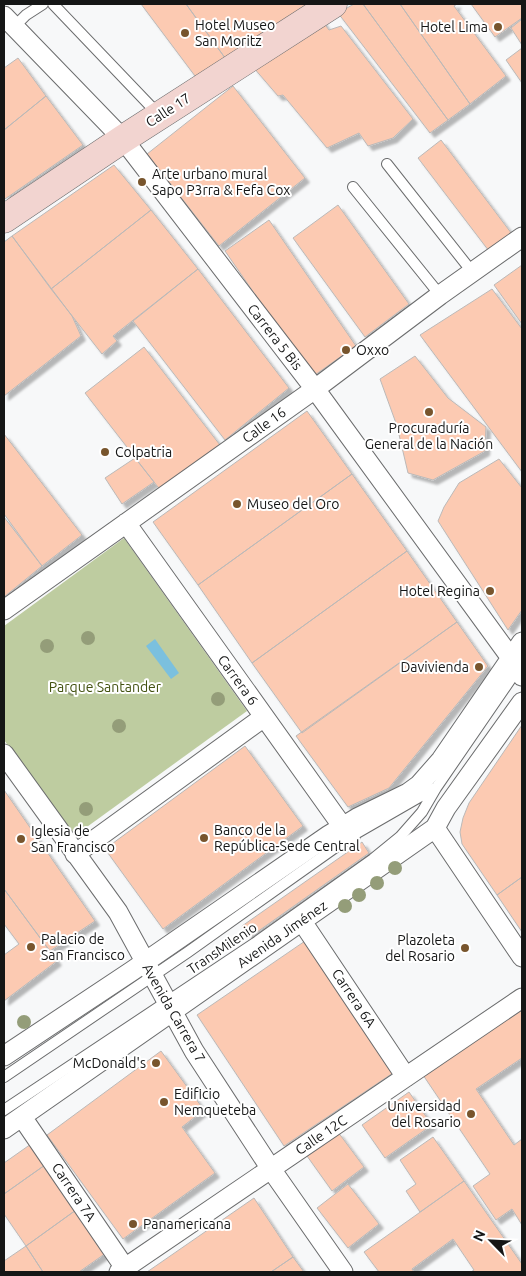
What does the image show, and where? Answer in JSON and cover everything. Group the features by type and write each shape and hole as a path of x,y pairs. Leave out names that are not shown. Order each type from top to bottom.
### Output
{"street":[{"name":"Calle 17","path":"4,219 123,139 332,4"},
{"name":"Carrera 5 Bis","path":"9,22 123,139 315,388 518,666"},
{"name":"Calle 16","path":"4,610 315,388 522,237"},
{"name":"Carrera 6","path":"126,523 347,832"},
{"path":"4,1056 149,969 347,832 419,785 518,666 522,642"},
{"name":"Avenida Jiménez","path":"4,1129 169,1006 301,920 435,828 446,808 522,702"},
{"path":"75,854 264,717"},
{"name":"Avenida Carrera 7","path":"4,754 118,912 194,1051 271,1169 343,1272"},
{"path":"435,828 522,957"},
{"name":"Carrera 6A","path":"301,920 406,1077"},
{"name":"Calle 12C","path":"122,1270 522,998"},
{"name":"Carrera 7A","path":"22,1117 122,1270"}],"lane":[{"path":"9,22 26,15 42,4"},
{"path":"53,4 160,116"},
{"path":"387,164 473,273"},
{"path":"353,187 440,295"},
{"name":"TransMilenio","path":"4,1110 169,1006 400,838 415,822 518,666"},
{"name":"TransMilenio","path":"347,832 436,788"},
{"path":"4,1077 149,969"}],"green space":[{"name":"Parque Santander","path":"124,538 247,711 73,837 4,740 4,626"}],"water":[{"path":"155,639 179,673 171,679 146,646"}],"building":[{"name":"Hotel Museo San Moritz","path":"141,4 186,4 228,62 198,80"},
{"path":"186,4 307,4 311,8 228,62"},
{"path":"354,4 363,4 448,120 430,133 338,13"},
{"path":"363,4 400,4 470,104 448,120"},
{"path":"400,4 457,4 454,6 506,76 470,104"},
{"name":"Hotel Lima","path":"471,4 522,4 522,18 495,37"},
{"path":"321,19 329,30 341,26 413,119 393,138 368,146 359,133 327,148 283,95 278,96 253,67"},
{"path":"522,19 522,45 511,28"},
{"path":"522,48 522,83 506,60"},
{"path":"18,58 46,96 4,130 4,68"},
{"path":"233,86 305,178 219,246 147,154"},
{"path":"46,96 83,145 5,199 4,130"},
{"path":"441,140 515,238 492,255 418,158"},
{"path":"114,165 151,210 51,289 12,236"},
{"path":"338,205 409,304 365,337 293,238"},
{"path":"151,210 198,269 113,336 117,341 102,354 51,289"},
{"path":"269,220 356,346 312,377 225,251"},
{"path":"12,236 72,316 81,336 4,396 4,242"},
{"path":"522,265 522,324 494,285"},
{"path":"198,269 289,388 225,440 133,321"},
{"path":"492,289 522,329 522,472 420,335"},
{"path":"144,347 220,445 161,491 85,393"},
{"name":"Procuraduría General de la Nación","path":"415,356 448,398 486,427 485,451 433,480 408,473 397,426 380,379"},
{"path":"307,411 352,474 198,585 153,522"},
{"path":"4,434 82,535 42,566 4,514"},
{"path":"135,458 154,482 122,504 105,478"},
{"path":"499,459 522,488 522,610 508,630 438,521 444,507 459,483"},
{"path":"352,474 407,551 252,663 198,585"},
{"path":"4,517 42,566 4,597"},
{"path":"407,551 457,622 302,733 252,663"},
{"path":"457,622 488,666 389,788 348,807 296,736"},
{"path":"522,725 522,877 497,895 462,844 460,832 469,803"},
{"name":"Banco de la República-Sede Central","path":"245,746 303,826 163,929 105,849"},
{"name":"Iglesia de San Francisco","path":"4,790 95,921 50,951 4,889"},
{"path":"362,842 369,853 250,937 242,926"},
{"path":"522,877 522,932 497,895"},
{"name":"Palacio de San Francisco","path":"4,889 57,961 4,1001 4,955 19,944 4,924"},
{"path":"308,939 396,1071 284,1146 197,1015"},
{"name":"Universidad del Rosario","path":"522,1010 522,1058 476,1089 514,1145 522,1139 522,1225 512,1209 496,1220 473,1186 490,1174 423,1075"},
{"path":"161,1051 204,1110 182,1127 215,1173 123,1239 47,1135"},
{"path":"409,1092 432,1125 385,1158 362,1125"},
{"path":"338,1132 364,1167 332,1191 307,1156"},
{"path":"433,1137 464,1181 420,1212 406,1191 416,1184 400,1160"},
{"path":"31,1144 45,1165 4,1194 4,1163"},
{"path":"45,1165 76,1210 26,1246 4,1214 4,1194"},
{"path":"464,1181 522,1264 522,1272 471,1272 474,1270 453,1239 412,1269 414,1272 379,1272 364,1252"},
{"path":"348,1184 379,1224 348,1248 317,1208"},
{"path":"254,1198 293,1257 271,1272 147,1272"},
{"path":"76,1210 106,1253 79,1272 43,1272 26,1246"},
{"path":"26,1246 43,1272 4,1272 4,1261"},
{"path":"293,1257 304,1272 271,1272"}],"place":[{"name":"Hotel Lima","path":"498,27"},
{"name":"Hotel Museo San Moritz","path":"185,33"},
{"name":"Arte urbano mural Sapo P3rra & Fefa Cox","path":"142,182"},
{"name":"Oxxo","path":"346,350"},
{"name":"Procuraduría General de la Nación","path":"429,412"},
{"name":"Colpatria","path":"105,452"},
{"name":"Museo del Oro","path":"237,504"},
{"name":"Hotel Regina","path":"490,591"},
{"name":"Davivienda","path":"479,667"},
{"name":"Banco de la República-Sede Central","path":"204,838"},
{"name":"Iglesia de San Francisco","path":"21,839"},
{"name":"Palacio de San Francisco","path":"31,947"},
{"name":"Plazoleta del Rosario","path":"465,948"},
{"name":"McDonald's","path":"156,1063"},
{"name":"Edificio Nemqueteba","path":"164,1102"},
{"name":"Universidad del Rosario","path":"471,1114"},
{"name":"Panamericana","path":"133,1224"}]}
